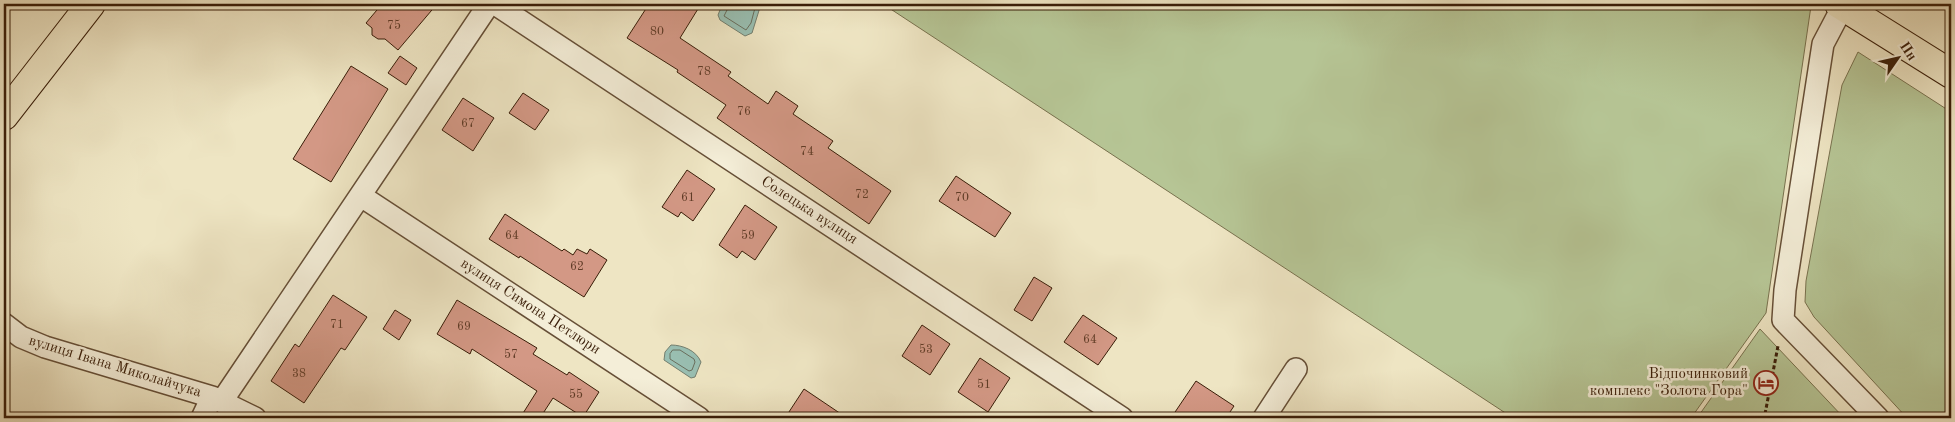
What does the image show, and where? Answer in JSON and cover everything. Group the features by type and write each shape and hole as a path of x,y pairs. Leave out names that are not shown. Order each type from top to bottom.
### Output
{"main road":[{"path":"4,116 91,4"},
{"path":"1841,5 1951,74"}],"street":[{"path":"202,418 361,196 489,4"},
{"name":"Солецька вулиця","path":"495,4 1122,418"},
{"path":"1841,5 1823,44 1785,290 1783,320 1878,418"},
{"name":"вулиця Симона Петлюри","path":"361,196 699,418"},
{"name":"вулиця Івана Миколайчука","path":"4,324 21,338 45,347 217,399 255,418"},
{"path":"1264,418 1296,369"}],"path":[{"path":"1765,414 1783,320"}],"green space":[{"path":"883,4 1807,4 1811,6 1766,313 1691,418 1513,418"},
{"path":"1858,52 1951,112 1951,418 1907,418 1814,317 1805,302 1806,281 1842,85"},
{"name":"Відпочинковий комплекс \"Золота Гора\"","path":"1760,329 1844,418 1697,418"}],"water":[{"path":"727,4 761,4 752,33 745,36 720,20 718,15 720,10"},
{"path":"671,345 688,349 699,358 701,362 695,377 691,378 664,360 665,352"}],"building":[{"path":"382,4 437,4 398,50 385,39 378,39 372,35 372,28 366,23"},
{"path":"649,4 701,4 680,38 731,72 728,76 768,104 776,91 798,106 793,114 833,141 828,148 891,191 869,224 717,118 726,105 677,72 678,70 627,38"},
{"path":"400,56 417,68 406,85 388,73"},
{"path":"351,66 388,89 331,182 293,159"},
{"path":"523,93 549,110 535,130 509,113"},
{"path":"463,98 494,118 473,151 442,130"},
{"path":"687,170 715,189 693,221 681,212 678,217 662,207"},
{"path":"956,176 1011,213 995,237 939,201"},
{"path":"745,205 777,227 755,260 742,251 737,258 719,245"},
{"path":"505,214 562,251 564,249 573,255 577,249 587,254 590,249 607,260 584,297 520,256 519,258 489,239"},
{"path":"1034,277 1052,288 1032,321 1014,310"},
{"path":"333,295 367,317 345,350 341,348 304,403 271,381 295,344 299,347"},
{"path":"457,300 537,348 533,354 567,375 569,372 599,392 583,417 553,398 540,418 520,418 537,391 472,349 470,354 437,334"},
{"path":"395,310 411,320 399,340 383,329"},
{"path":"1083,315 1117,338 1098,365 1064,342"},
{"path":"922,325 950,344 930,375 902,356"},
{"path":"980,358 1010,378 988,412 958,392"},
{"path":"1196,381 1234,406 1226,418 1171,418"},
{"path":"804,389 847,418 785,418"}],"place":[{"name":"Відпочинковий комплекс \"Золота Гора\"","path":"1766,383"}]}
